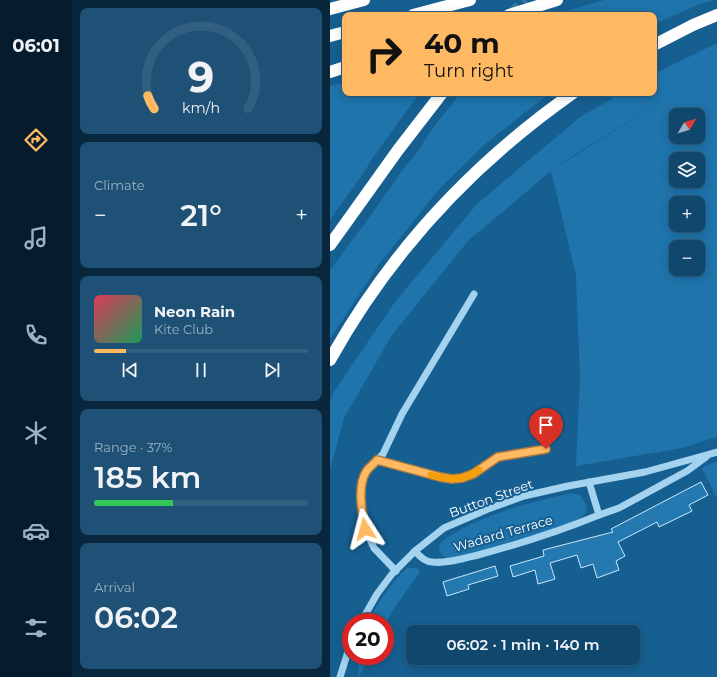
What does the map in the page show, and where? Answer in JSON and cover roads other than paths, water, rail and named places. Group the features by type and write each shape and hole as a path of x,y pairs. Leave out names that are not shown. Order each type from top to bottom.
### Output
{"highway":[{"path":"330,9 364,0"},
{"path":"424,12 470,0"},
{"path":"518,12 557,0"},
{"path":"657,43 693,25 717,15"},
{"path":"330,36 342,33"},
{"path":"330,72 342,68"},
{"path":"330,245 393,156 440,96"},
{"path":"330,360 349,326 390,268 442,205 473,174 498,152 569,96"}],"street":[{"path":"396,571 374,548 365,529 362,512 361,488 365,472 383,454 402,414 474,294"},
{"path":"377,460 452,479 462,478 473,474 498,457 546,449"},
{"name":"Button Street","path":"365,613 377,594 396,571 415,551 444,528 488,509 524,496 645,472 713,453"},
{"name":"Wadard Terrace","path":"415,551 425,560 432,562 460,559 506,547 579,524 619,508 687,472 713,453"},
{"path":"589,482 600,515"},
{"path":"340,677 344,665"}],"tunnel":[{"path":"514,12 526,0"}]}
